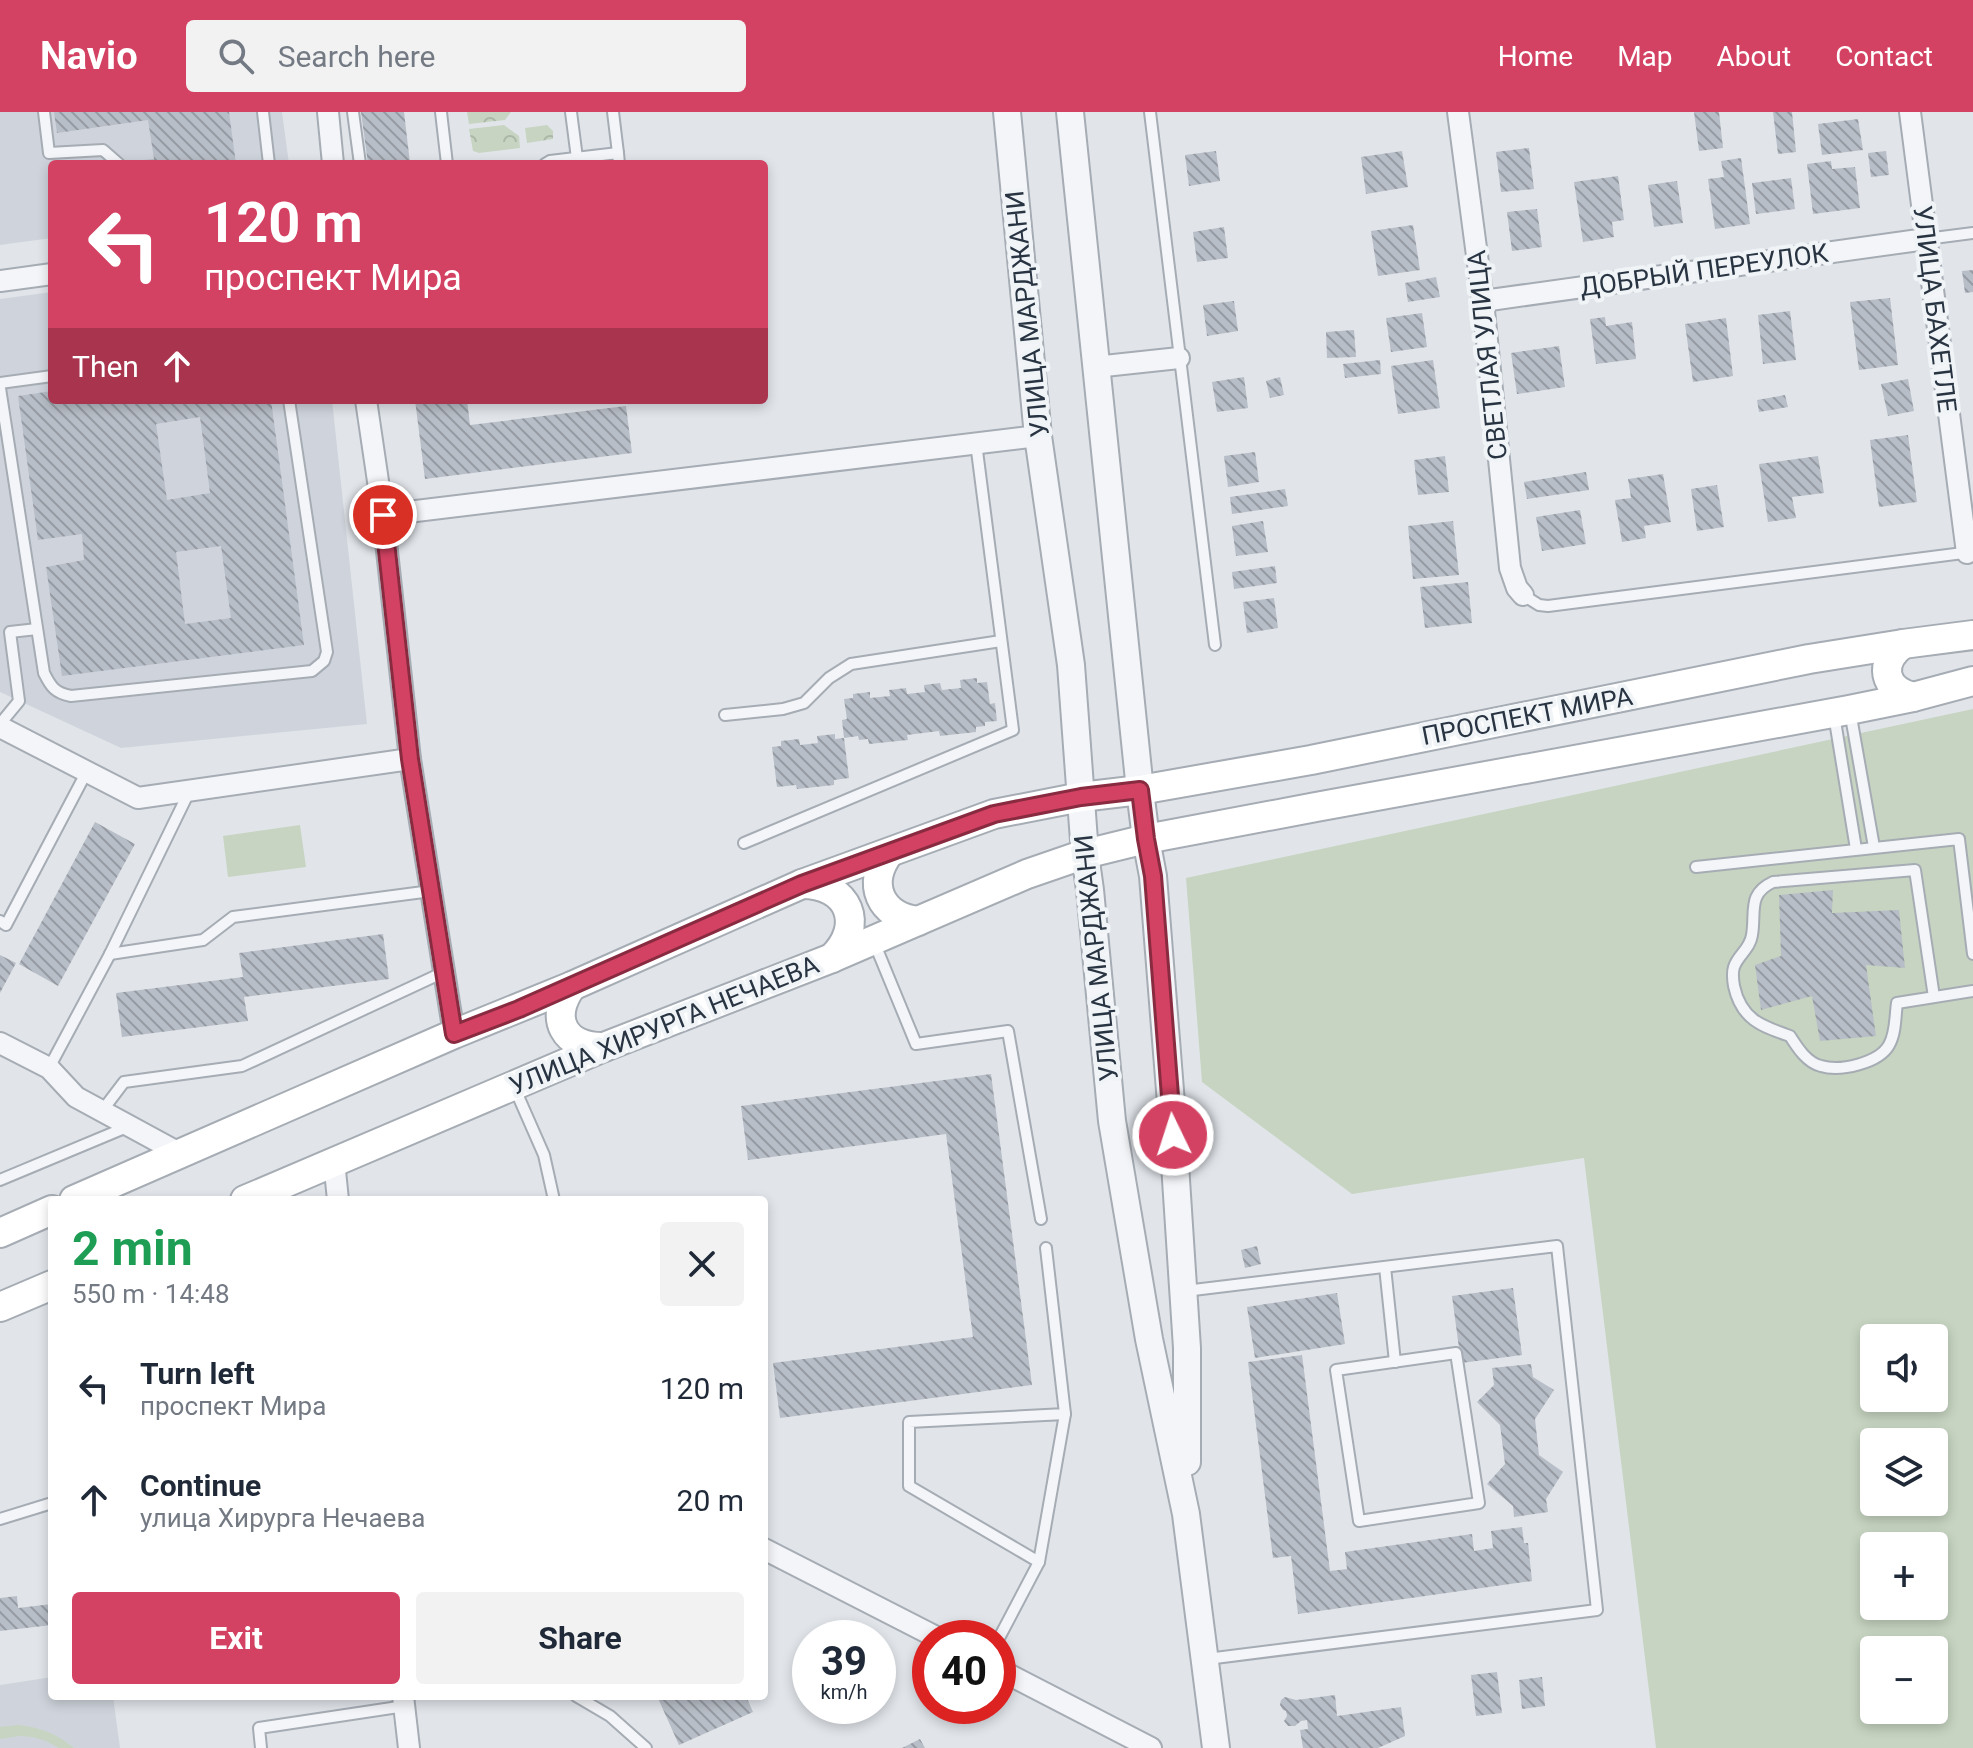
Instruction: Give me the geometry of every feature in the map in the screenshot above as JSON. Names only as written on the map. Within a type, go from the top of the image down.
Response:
[{"type":"main road","name":"ПРОСПЕКТ МИРА","points":[[1081,797],[1140,790],[1311,760],[1809,659],[1973,635]]},
{"type":"main road","points":[[1903,644],[1893,652],[1887,675],[1892,686],[1901,694],[1913,697]]},
{"type":"main road","name":"ПРОСПЕКТ МИРА","points":[[1085,854],[1146,839],[1316,807],[1840,712],[1973,681]]},
{"type":"main road","points":[[1311,760],[1322,768],[1328,782],[1325,796],[1316,807]]},
{"type":"main road","points":[[83,1196],[802,884],[994,814],[1081,797]]},
{"type":"main road","points":[[889,853],[878,874],[881,897],[896,915],[918,921]]},
{"type":"main road","name":"УЛИЦА ХИРУРГА НЕЧАЕВА","points":[[254,1196],[604,1047],[832,958],[1027,874],[1085,854]]},
{"type":"main road","points":[[802,884],[818,884],[832,890],[844,901],[850,916],[850,932],[843,947],[832,958]]},
{"type":"main road","points":[[572,986],[563,998],[560,1014],[564,1029],[574,1041],[588,1048],[604,1047]]},
{"type":"main road","points":[[2,1227],[48,1211]]},
{"type":"main road","points":[[0,1307],[48,1287]]},
{"type":"street","points":[[328,112],[333,160]]},
{"type":"street","name":"УЛИЦА МАРДЖАНИ","points":[[1007,112],[1038,436],[1071,665],[1085,854],[1112,1121],[1149,1339],[1186,1514],[1216,1748]]},
{"type":"street","name":"УЛИЦА МАРДЖАНИ","points":[[1070,112],[1140,790],[1156,902],[1187,1348],[1186,1514]]},
{"type":"street","name":"СВЕТЛАЯ УЛИЦА","points":[[1458,112],[1483,301],[1510,568],[1523,595]]},
{"type":"street","name":"УЛИЦА БАХЕТЛЕ","points":[[1910,112],[1970,553]]},
{"type":"street","name":"ДОБРЫЙ ПЕРЕУЛОК","points":[[1483,301],[1926,239]]},
{"type":"street","points":[[0,281],[48,275]]},
{"type":"street","points":[[1095,367],[1179,358]]},
{"type":"street","points":[[367,404],[383,515],[410,759],[454,1034]]},
{"type":"street","points":[[383,515],[1038,436]]},
{"type":"street","points":[[0,726],[138,798],[410,759]]},
{"type":"street","points":[[0,1043],[49,1068],[76,1097],[181,1154]]},
{"type":"street","points":[[334,1161],[338,1196]]},
{"type":"street","points":[[768,1551],[912,1625]]},
{"type":"street","points":[[1016,1678],[1151,1748]]},
{"type":"street","points":[[404,1701],[409,1748]]},
{"type":"lane","points":[[44,112],[49,153],[103,150],[114,160]]},
{"type":"lane","points":[[263,112],[269,160]]},
{"type":"lane","points":[[353,112],[359,160]]},
{"type":"lane","points":[[441,112],[447,160]]},
{"type":"lane","points":[[571,112],[577,158]]},
{"type":"lane","points":[[559,160],[618,158],[613,112]]},
{"type":"lane","points":[[1150,112],[1215,645]]},
{"type":"lane","points":[[1926,239],[1973,233]]},
{"type":"lane","points":[[48,377],[0,386],[44,673],[51,687],[60,694],[71,696],[312,671],[324,661],[327,652],[290,404]]},
{"type":"lane","points":[[744,843],[1013,730],[976,443]]},
{"type":"lane","points":[[1523,595],[1539,605],[1548,606],[1970,553]]},
{"type":"lane","points":[[0,726],[19,701],[10,632],[37,629]]},
{"type":"lane","points":[[725,715],[783,709],[804,703],[829,678],[851,664],[1001,641]]},
{"type":"lane","points":[[1840,712],[1874,847]]},
{"type":"lane","points":[[1840,712],[1836,727],[1856,849]]},
{"type":"lane","points":[[0,921],[6,925],[86,773]]},
{"type":"lane","points":[[49,1068],[110,954],[190,791]]},
{"type":"lane","points":[[1696,867],[1959,839],[1973,954]]},
{"type":"lane","points":[[1934,997],[1915,870],[1773,882],[1763,887],[1754,900],[1748,948],[1733,968],[1736,995],[1746,1014],[1769,1030],[1790,1036],[1801,1052],[1819,1066],[1848,1067],[1871,1062],[1887,1049],[1894,1035],[1897,1003],[1973,991]]},
{"type":"lane","points":[[110,954],[203,940],[233,917],[431,891]]},
{"type":"lane","points":[[873,941],[916,1044],[1008,1031],[1041,1219]]},
{"type":"lane","points":[[102,1111],[124,1082],[242,1066],[444,972]]},
{"type":"lane","points":[[513,1086],[544,1155],[553,1196]]},
{"type":"lane","points":[[0,1180],[130,1126]]},
{"type":"lane","points":[[1183,1291],[1557,1246],[1597,1610],[1205,1659]]},
{"type":"lane","points":[[1009,1620],[1039,1562],[1065,1414],[1046,1248]]},
{"type":"lane","points":[[1385,1267],[1395,1362]]},
{"type":"lane","points":[[1456,1353],[1479,1503],[1359,1521],[1336,1370],[1395,1362],[1456,1353]]},
{"type":"lane","points":[[1039,1562],[909,1486],[909,1422],[1065,1414]]},
{"type":"lane","points":[[0,1519],[48,1504]]},
{"type":"lane","points":[[583,1700],[610,1716],[646,1748]]},
{"type":"lane","points":[[261,1748],[259,1728],[404,1701]]},
{"type":"shaded area","points":[[0,112],[282,112],[288,160],[48,160],[48,239],[0,245]]},
{"type":"shaded area","points":[[48,293],[48,404],[332,404],[367,724],[121,748],[0,692],[0,299]]},
{"type":"shaded area","points":[[48,1678],[48,1700],[114,1700],[120,1748],[0,1748],[0,1685]]},
{"type":"green space","points":[[467,112],[511,112],[505,120],[469,124]]},
{"type":"green space","points":[[504,125],[519,136],[520,148],[473,151],[469,129]]},
{"type":"green space","points":[[547,125],[553,131],[553,139],[527,143],[525,128]]},
{"type":"green space","points":[[1973,709],[1973,1748],[1656,1748],[1584,1158],[1352,1194],[1202,1082],[1186,878]]},
{"type":"green space","points":[[300,825],[306,867],[228,877],[223,836]]},
{"type":"green space","points":[[18,1725],[48,1732],[74,1748],[59,1748],[33,1737],[0,1739],[0,1727]]},
{"type":"building","points":[[54,112],[229,112],[235,160],[144,160],[154,159],[148,120],[57,133]]},
{"type":"building","points":[[361,112],[404,112],[410,160],[367,160]]},
{"type":"building","points":[[1694,112],[1719,112],[1723,148],[1699,151]]},
{"type":"building","points":[[1773,112],[1792,112],[1796,152],[1778,154]]},
{"type":"building","points":[[1858,119],[1863,150],[1822,155],[1818,124]]},
{"type":"building","points":[[1529,148],[1534,189],[1501,192],[1496,152]]},
{"type":"building","points":[[1216,151],[1220,181],[1189,186],[1185,155]]},
{"type":"building","points":[[1402,151],[1408,187],[1366,194],[1361,157]]},
{"type":"building","points":[[1886,151],[1889,175],[1871,177],[1868,153]]},
{"type":"building","points":[[1741,158],[1750,224],[1715,229],[1708,179],[1724,177],[1721,161]]},
{"type":"building","points":[[1831,161],[1832,169],[1855,167],[1860,208],[1813,214],[1807,164]]},
{"type":"building","points":[[1618,176],[1624,220],[1612,222],[1614,237],[1583,242],[1574,182]]},
{"type":"building","points":[[1791,178],[1795,209],[1756,214],[1752,183]]},
{"type":"building","points":[[1677,181],[1683,223],[1654,227],[1648,185]]},
{"type":"building","points":[[1537,209],[1542,247],[1512,251],[1507,212]]},
{"type":"building","points":[[1413,225],[1420,270],[1378,276],[1371,231]]},
{"type":"building","points":[[1224,227],[1228,258],[1197,262],[1193,232]]},
{"type":"building","points":[[1973,270],[1973,292],[1965,293],[1962,271]]},
{"type":"building","points":[[1436,277],[1440,297],[1408,302],[1405,283]]},
{"type":"building","points":[[1890,298],[1898,365],[1859,370],[1850,302]]},
{"type":"building","points":[[1234,301],[1238,331],[1207,336],[1203,305]]},
{"type":"building","points":[[1790,311],[1796,360],[1763,364],[1758,315]]},
{"type":"building","points":[[1422,313],[1427,347],[1391,352],[1386,318]]},
{"type":"building","points":[[1605,317],[1606,326],[1632,322],[1636,359],[1596,364],[1590,319]]},
{"type":"building","points":[[1726,318],[1733,376],[1693,382],[1685,324]]},
{"type":"building","points":[[1354,330],[1356,357],[1327,358],[1326,332]]},
{"type":"building","points":[[1559,346],[1565,387],[1517,394],[1511,353]]},
{"type":"building","points":[[1380,360],[1381,374],[1345,378],[1343,364]]},
{"type":"building","points":[[1433,360],[1440,408],[1398,414],[1391,366]]},
{"type":"building","points":[[1244,377],[1248,408],[1217,412],[1212,382]]},
{"type":"building","points":[[1280,377],[1284,395],[1270,398],[1266,381]]},
{"type":"building","points":[[1908,379],[1914,411],[1888,416],[1881,384]]},
{"type":"building","points":[[48,392],[48,404],[272,404],[304,645],[62,676],[46,567],[84,560],[82,534],[38,540],[18,396]],"holes":[[[200,417],[210,493],[167,500],[156,424]],[[221,546],[231,618],[185,624],[176,552]]]},
{"type":"building","points":[[1785,395],[1788,407],[1759,412],[1757,400]]},
{"type":"building","points":[[416,404],[467,404],[470,425],[626,406],[632,453],[425,479]]},
{"type":"building","points":[[1908,435],[1917,502],[1879,507],[1870,440]]},
{"type":"building","points":[[1255,452],[1259,482],[1228,487],[1224,456]]},
{"type":"building","points":[[1445,456],[1449,492],[1418,495],[1414,460]]},
{"type":"building","points":[[1818,456],[1824,493],[1792,497],[1796,518],[1768,522],[1759,464]]},
{"type":"building","points":[[1586,472],[1589,490],[1527,499],[1524,482]]},
{"type":"building","points":[[1663,474],[1671,522],[1644,526],[1646,538],[1622,542],[1615,500],[1631,498],[1628,479]]},
{"type":"building","points":[[1717,485],[1724,527],[1697,531],[1691,489]]},
{"type":"building","points":[[1285,489],[1288,506],[1232,514],[1230,497]]},
{"type":"building","points":[[1580,510],[1586,544],[1542,551],[1536,517]]},
{"type":"building","points":[[1263,521],[1268,552],[1236,556],[1232,526]]},
{"type":"building","points":[[1453,521],[1459,575],[1413,579],[1408,526]]},
{"type":"building","points":[[1275,566],[1277,583],[1234,589],[1232,572]]},
{"type":"building","points":[[1468,582],[1472,623],[1425,628],[1420,587]]},
{"type":"building","points":[[1274,598],[1278,628],[1247,633],[1243,602]]},
{"type":"building","points":[[977,678],[977,683],[987,682],[990,704],[995,703],[997,721],[985,722],[985,726],[976,727],[976,732],[940,736],[939,731],[907,735],[908,740],[869,744],[868,739],[859,740],[858,736],[844,738],[842,720],[847,719],[844,699],[853,698],[853,694],[870,692],[870,698],[890,696],[889,690],[906,688],[907,694],[925,692],[924,685],[940,683],[942,690],[961,688],[960,680]]},
{"type":"building","points":[[835,734],[835,739],[844,738],[849,778],[834,780],[834,785],[797,789],[796,785],[777,787],[772,747],[781,746],[781,741],[799,739],[800,745],[818,743],[817,736]]},
{"type":"building","points":[[95,822],[135,844],[58,986],[19,964]]},
{"type":"building","points":[[1833,890],[1832,913],[1899,910],[1905,968],[1866,965],[1876,1036],[1820,1041],[1812,996],[1761,1010],[1755,965],[1781,956],[1779,895]]},
{"type":"building","points":[[383,934],[389,979],[244,997],[248,1021],[122,1037],[116,993],[243,977],[239,953]]},
{"type":"building","points":[[0,955],[16,963],[0,993]]},
{"type":"building","points":[[991,1074],[1032,1385],[780,1418],[773,1363],[973,1337],[946,1134],[748,1160],[741,1106]]},
{"type":"building","points":[[1257,1246],[1261,1264],[1245,1268],[1241,1250]]},
{"type":"building","points":[[1513,1288],[1522,1355],[1461,1363],[1452,1296]]},
{"type":"building","points":[[1337,1293],[1345,1344],[1255,1358],[1247,1307]]},
{"type":"building","points":[[1302,1355],[1330,1571],[1347,1569],[1345,1552],[1472,1534],[1474,1551],[1493,1548],[1491,1531],[1522,1527],[1524,1543],[1528,1543],[1532,1581],[1298,1614],[1291,1556],[1273,1558],[1248,1362]]},
{"type":"building","points":[[1531,1364],[1533,1377],[1554,1390],[1535,1419],[1539,1455],[1563,1472],[1546,1499],[1548,1512],[1514,1517],[1513,1506],[1487,1484],[1505,1464],[1500,1425],[1477,1402],[1494,1385],[1492,1368]]},
{"type":"building","points":[[17,1596],[18,1608],[48,1604],[48,1625],[0,1631],[0,1598]]},
{"type":"building","points":[[1497,1672],[1502,1713],[1476,1716],[1471,1675]]},
{"type":"building","points":[[1542,1677],[1545,1706],[1522,1709],[1519,1680]]},
{"type":"building","points":[[1335,1695],[1337,1716],[1401,1707],[1405,1736],[1378,1748],[1303,1748],[1300,1730],[1308,1729],[1307,1720],[1288,1726],[1284,1721],[1287,1716],[1280,1705],[1281,1700],[1285,1697],[1296,1700]]},
{"type":"building","points":[[659,1700],[748,1700],[753,1712],[679,1745]]},
{"type":"building","points":[[920,1739],[925,1748],[902,1748]]},
{"type":"route","points":[[383,515],[410,759],[454,1034],[519,1009],[802,884],[994,814],[1081,797],[1140,790],[1153,876],[1173,1135]]}]
